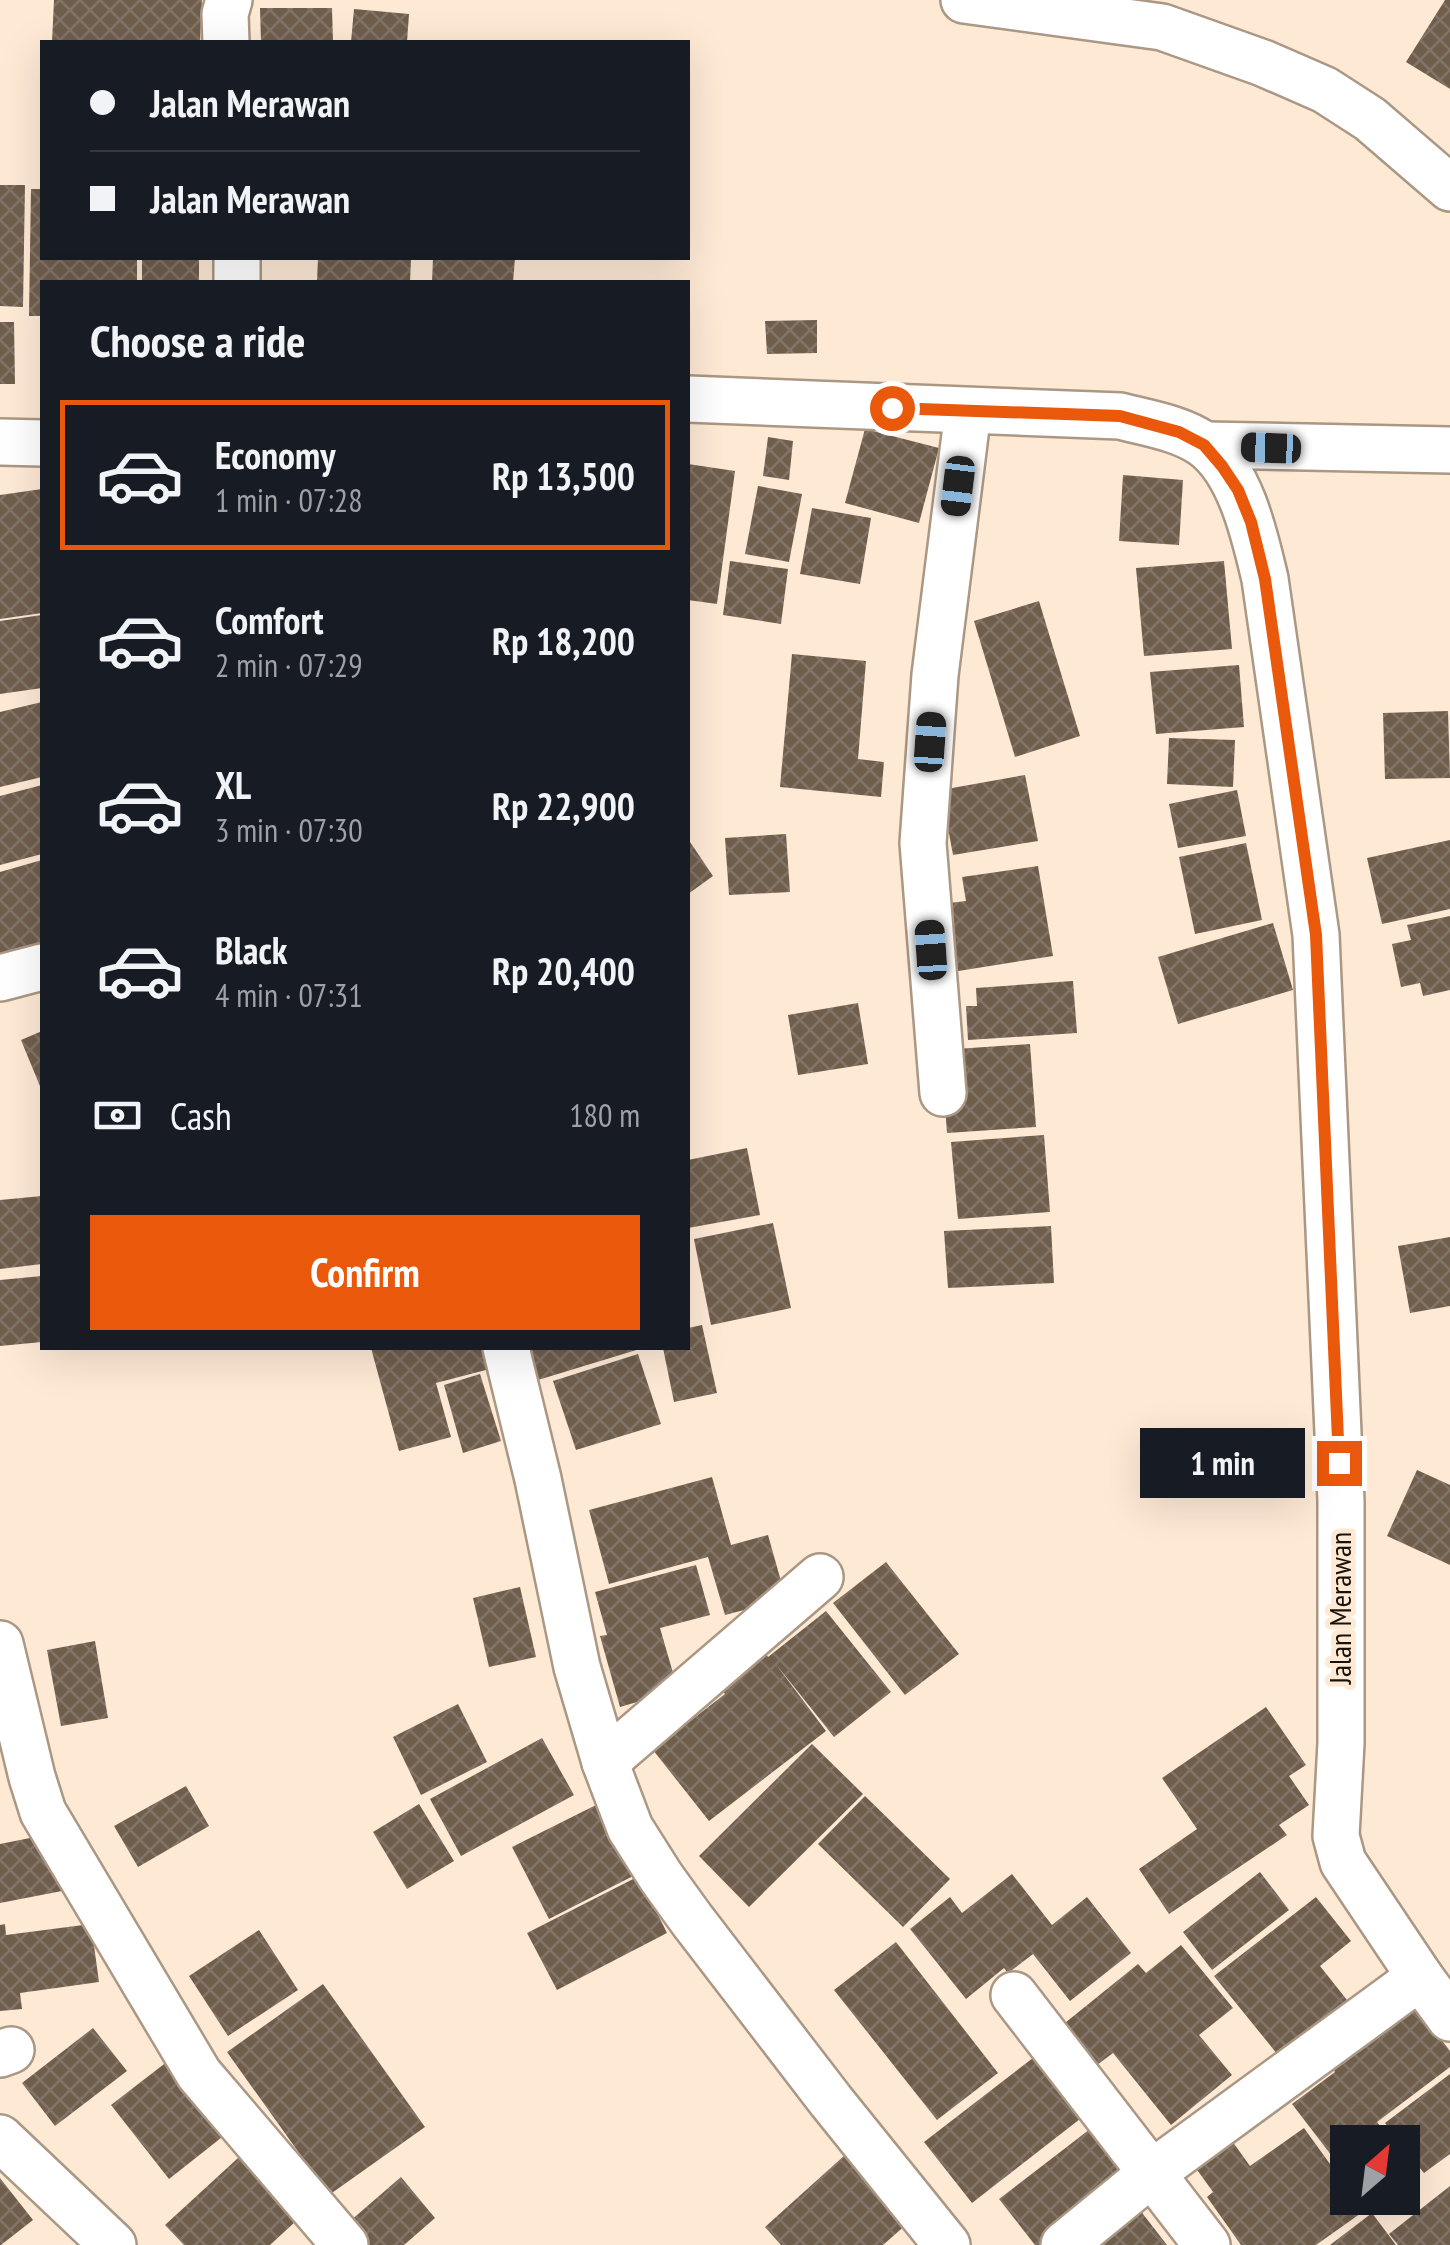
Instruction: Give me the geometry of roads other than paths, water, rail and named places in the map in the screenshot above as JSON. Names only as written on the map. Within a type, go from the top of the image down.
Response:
[{"type":"street","points":[[226,40],[229,0]]},
{"type":"street","points":[[964,0],[1167,13],[1325,90],[1370,120],[1450,188]]},
{"type":"street","points":[[690,400],[1120,416],[1179,432],[1204,445],[1450,450]]},
{"type":"street","points":[[942,1093],[923,843],[935,675],[968,411]]},
{"type":"street","points":[[0,442],[40,443]]},
{"type":"street","name":"Jalan Merawan","points":[[1204,445],[1238,490],[1251,522],[1265,579],[1316,935],[1341,1501],[1341,1743],[1336,1836],[1343,1862],[1450,2018]]},
{"type":"street","points":[[0,978],[40,968]]},
{"type":"street","points":[[506,1350],[577,1667],[605,1762],[630,1828],[661,1877],[819,2086],[947,2245]]},
{"type":"street","points":[[605,1762],[820,1577]]},
{"type":"street","points":[[0,1644],[43,1812],[199,2074],[327,2238]]},
{"type":"street","points":[[1064,2245],[1152,2173],[1420,1978]]},
{"type":"street","points":[[1014,1995],[1206,2245]]},
{"type":"street","points":[[0,2138],[114,2245]]}]
